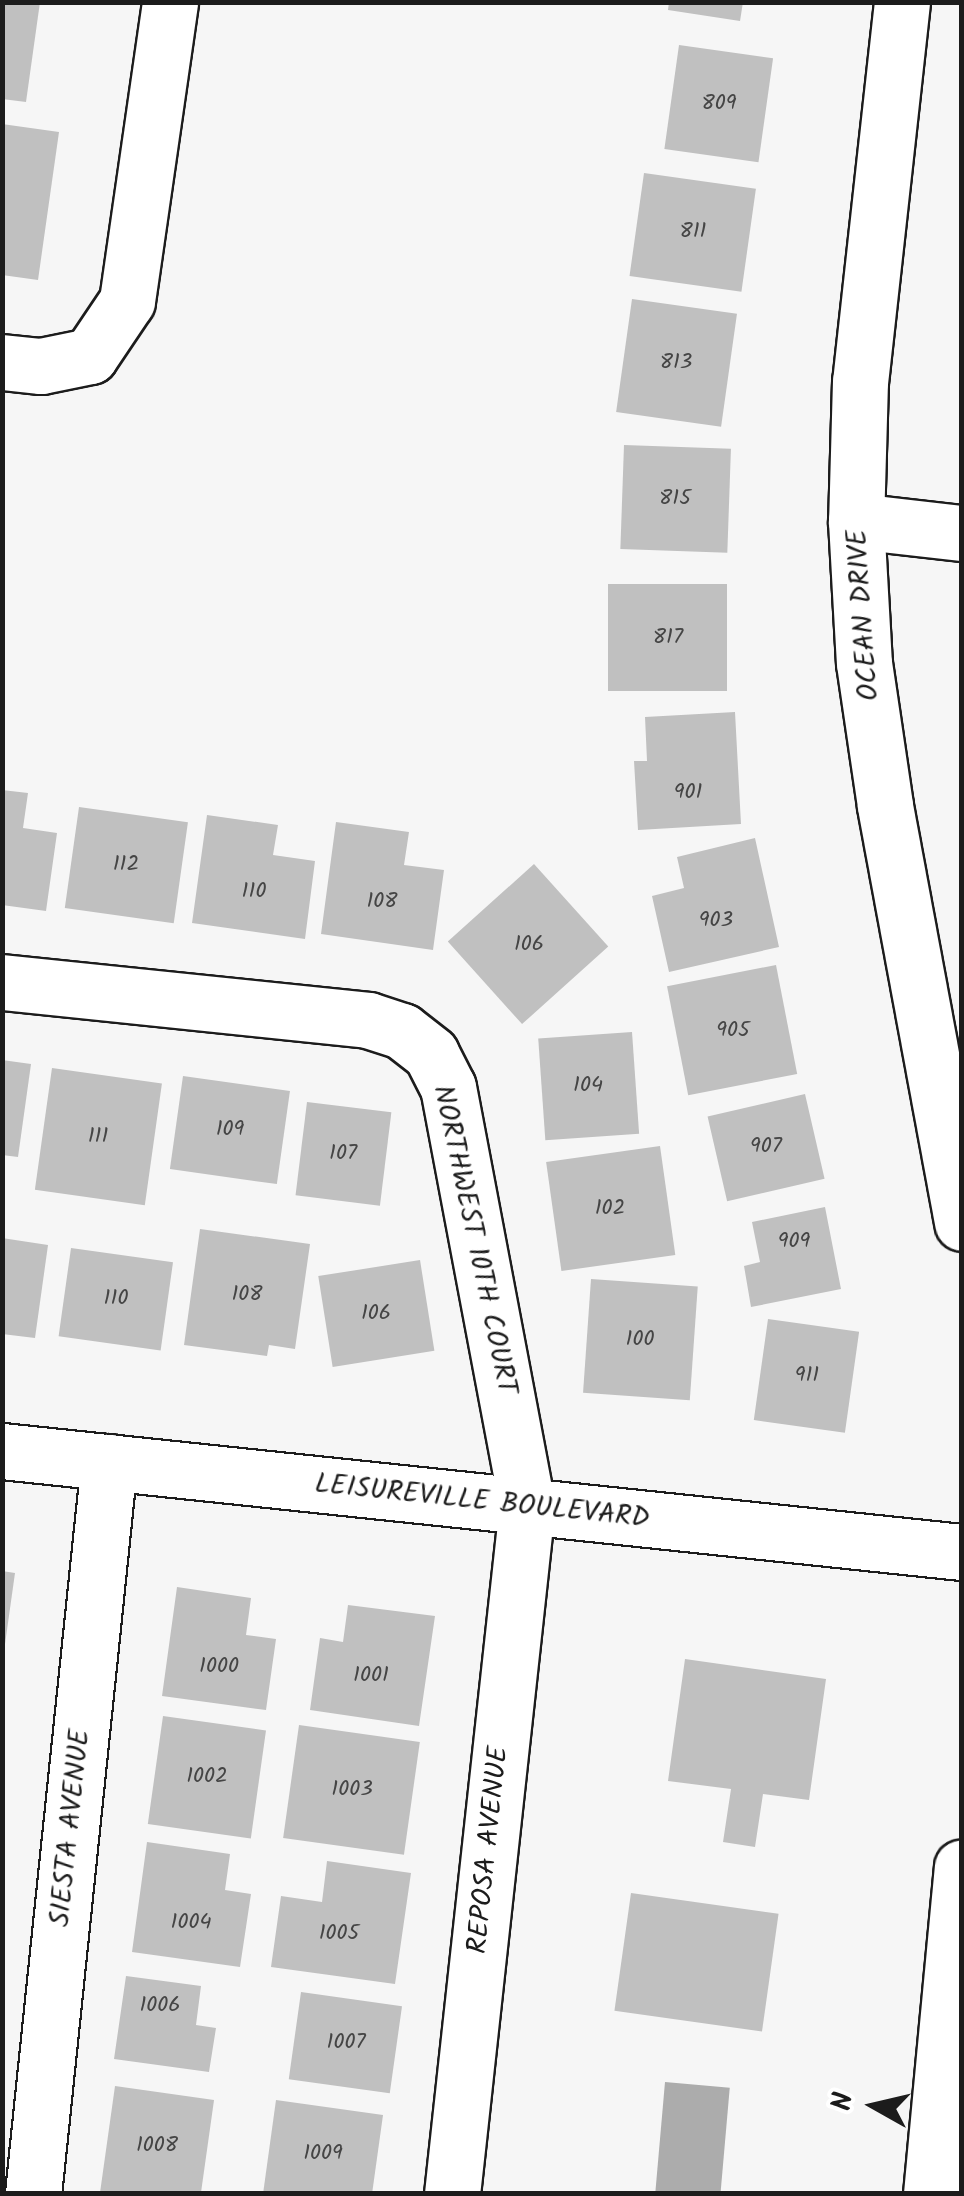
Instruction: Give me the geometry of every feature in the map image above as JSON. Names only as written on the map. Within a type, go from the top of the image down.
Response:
[{"type":"street","points":[[2,362],[41,366],[90,356],[127,301],[170,2]]},
{"type":"street","name":"OCEAN DRIVE","points":[[902,2],[860,380],[856,521],[864,662],[884,806],[962,1223]]},
{"type":"street","points":[[856,521],[962,533]]},
{"type":"street","name":"NORTHWEST 10TH COURT","points":[[2,982],[368,1020],[402,1031],[432,1054],[448,1088],[527,1506]]},
{"type":"street","name":"LEISUREVILLE BOULEVARD","points":[[2,1451],[962,1552]]},
{"type":"street","name":"SIESTA AVENUE","points":[[33,2194],[109,1462]]},
{"type":"street","name":"REPOSA AVENUE","points":[[452,2194],[527,1506]]},
{"type":"street","points":[[942,2184],[962,1867]]},
{"type":"shaded area","points":[[665,2082],[730,2088],[720,2194],[655,2193]]},
{"type":"building","points":[[2,2],[40,2],[26,102],[2,99]]},
{"type":"building","points":[[669,2],[743,2],[740,21],[668,10]]},
{"type":"building","points":[[679,45],[773,58],[758,162],[664,149]]},
{"type":"building","points":[[2,124],[59,132],[38,280],[2,275]]},
{"type":"building","points":[[644,173],[756,189],[741,292],[630,276]]},
{"type":"building","points":[[632,299],[737,314],[721,427],[616,412]]},
{"type":"building","points":[[624,445],[731,449],[727,553],[620,549]]},
{"type":"building","points":[[608,584],[727,584],[727,691],[608,691]]},
{"type":"building","points":[[735,712],[741,824],[638,830],[634,761],[647,761],[645,717]]},
{"type":"building","points":[[2,790],[28,793],[23,828],[57,833],[46,911],[2,905]]},
{"type":"building","points":[[79,807],[188,822],[174,923],[65,908]]},
{"type":"building","points":[[207,815],[278,825],[273,855],[315,861],[305,939],[192,923]]},
{"type":"building","points":[[336,822],[409,832],[404,865],[444,870],[433,950],[321,934]]},
{"type":"building","points":[[755,838],[779,947],[669,972],[652,896],[684,888],[677,857]]},
{"type":"building","points":[[534,864],[608,946],[522,1024],[448,942]]},
{"type":"building","points":[[776,965],[797,1074],[688,1095],[667,986]]},
{"type":"building","points":[[632,1032],[639,1134],[545,1140],[538,1039]]},
{"type":"building","points":[[2,1060],[31,1064],[18,1157],[2,1155]]},
{"type":"building","points":[[52,1068],[162,1083],[145,1205],[35,1190]]},
{"type":"building","points":[[183,1076],[290,1091],[277,1184],[170,1169]]},
{"type":"building","points":[[805,1094],[825,1179],[727,1201],[708,1116]]},
{"type":"building","points":[[307,1102],[391,1112],[380,1206],[296,1195]]},
{"type":"building","points":[[660,1146],[675,1255],[561,1271],[546,1162]]},
{"type":"building","points":[[825,1207],[841,1289],[751,1307],[744,1266],[760,1262],[752,1222]]},
{"type":"building","points":[[200,1229],[310,1244],[295,1349],[269,1345],[267,1356],[184,1345]]},
{"type":"building","points":[[2,1238],[48,1245],[35,1338],[2,1334]]},
{"type":"building","points":[[71,1248],[173,1262],[161,1350],[59,1336]]},
{"type":"building","points":[[420,1260],[434,1351],[333,1367],[318,1276]]},
{"type":"building","points":[[591,1279],[698,1286],[690,1400],[583,1393]]},
{"type":"building","points":[[768,1319],[859,1332],[845,1433],[754,1420]]},
{"type":"building","points":[[2,1571],[15,1573],[5,1644],[2,1644]]},
{"type":"building","points":[[177,1587],[251,1598],[246,1635],[276,1639],[266,1710],[162,1696]]},
{"type":"building","points":[[348,1605],[435,1616],[419,1726],[310,1710],[320,1638],[343,1642]]},
{"type":"building","points":[[685,1659],[826,1679],[809,1800],[763,1794],[755,1847],[723,1842],[731,1789],[668,1781]]},
{"type":"building","points":[[163,1716],[266,1730],[251,1838],[148,1824]]},
{"type":"building","points":[[299,1725],[420,1742],[404,1855],[283,1838]]},
{"type":"building","points":[[147,1842],[230,1854],[225,1890],[251,1894],[240,1967],[132,1952]]},
{"type":"building","points":[[327,1861],[411,1873],[395,1984],[271,1967],[281,1896],[322,1902]]},
{"type":"building","points":[[631,1893],[779,1914],[762,2032],[614,2011]]},
{"type":"building","points":[[126,1976],[201,1986],[196,2025],[216,2028],[209,2072],[114,2059]]},
{"type":"building","points":[[301,1992],[402,2006],[390,2093],[289,2079]]},
{"type":"building","points":[[115,2086],[214,2100],[201,2194],[100,2191]]},
{"type":"building","points":[[276,2100],[383,2115],[372,2194],[263,2194]]}]
